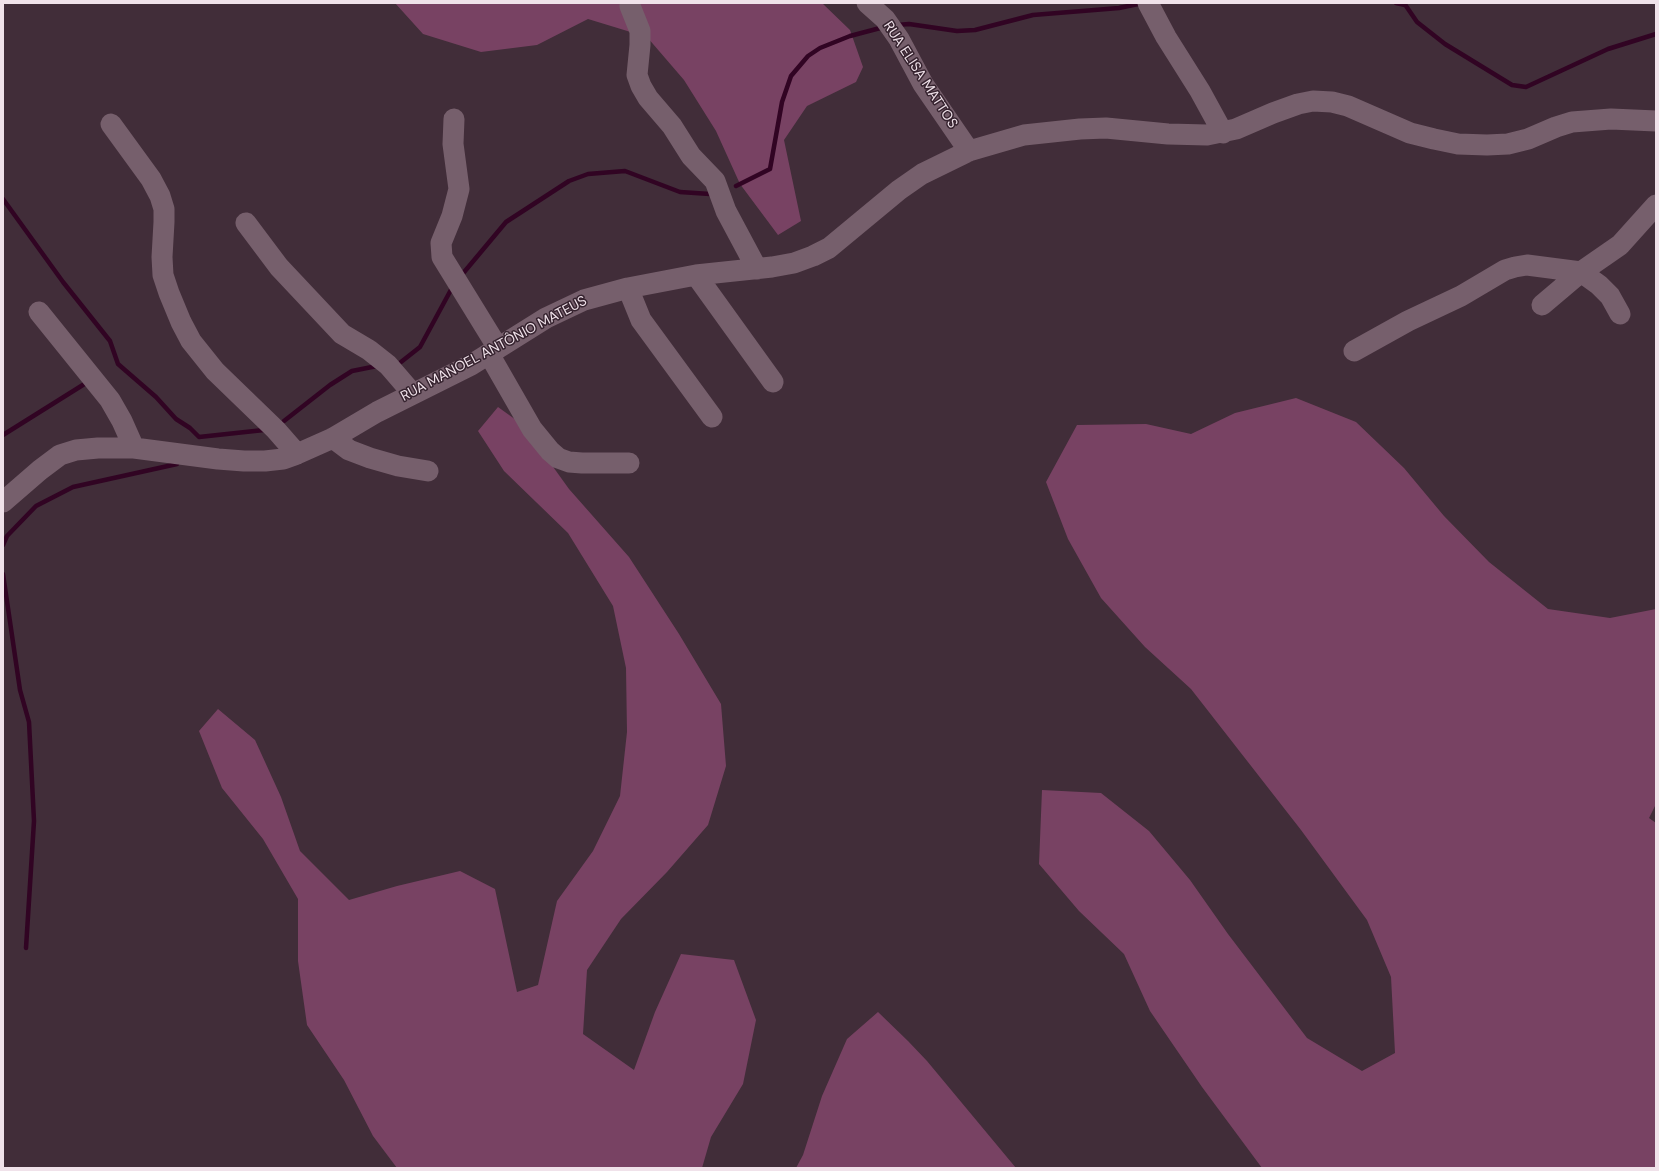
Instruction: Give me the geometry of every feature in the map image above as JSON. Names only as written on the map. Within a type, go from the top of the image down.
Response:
[{"type":"street","name":"RUA ELISA MATTOS","points":[[867,3],[885,19],[899,39],[923,84],[970,151]]},
{"type":"street","points":[[630,6],[640,31],[637,75],[641,86],[648,98],[672,126],[691,156],[715,181],[726,211],[757,269]]},
{"type":"street","points":[[1150,7],[1223,133]]},
{"type":"street","name":"RUA MANOEL ANTÔNIO MATEUS","points":[[3,502],[60,455],[76,450],[98,448],[134,448],[244,461],[284,459],[333,438],[377,412],[464,369],[546,318],[584,300],[628,288],[696,275],[757,269],[794,263],[813,256],[829,248],[899,190],[922,174],[970,151],[1024,136],[1080,128],[1132,129],[1192,135],[1223,133],[1292,106],[1313,101],[1332,102],[1348,106],[1410,132],[1458,144],[1508,144],[1528,139],[1572,122],[1611,119],[1656,121]]},
{"type":"street","points":[[454,119],[453,144],[459,189],[452,216],[441,243],[442,257],[494,351],[532,429],[550,451],[558,458],[569,462],[629,463]]},
{"type":"street","points":[[111,124],[151,179],[160,196],[164,210],[162,257],[163,275],[168,293],[191,341],[215,371],[276,430],[297,454]]},
{"type":"street","points":[[1542,305],[1581,272],[1620,245],[1656,205]]},
{"type":"street","points":[[246,223],[280,267],[342,334],[369,350],[388,364],[413,394]]},
{"type":"street","points":[[1354,350],[1408,321],[1461,296],[1505,270],[1515,267],[1527,266],[1581,272],[1599,285],[1610,296],[1620,314]]},
{"type":"street","points":[[696,275],[773,382]]},
{"type":"street","points":[[628,288],[641,320],[712,417]]},
{"type":"street","points":[[39,312],[110,400],[122,421],[134,448]]},
{"type":"street","points":[[333,438],[349,450],[370,458],[398,466],[428,471]]},
{"type":"shaded area","points":[[395,3],[822,3],[850,30],[863,67],[856,82],[807,106],[784,140],[801,221],[778,235],[740,184],[716,131],[684,80],[647,37],[588,19],[537,45],[481,52],[423,34]]},
{"type":"shaded area","points":[[1296,398],[1356,422],[1404,468],[1444,516],[1489,562],[1548,609],[1610,618],[1656,609],[1656,804],[1649,818],[1656,823],[1656,1168],[1262,1168],[1202,1087],[1150,1011],[1124,954],[1079,911],[1039,864],[1042,790],[1101,793],[1149,831],[1190,880],[1228,934],[1307,1038],[1362,1071],[1395,1053],[1391,977],[1367,920],[1301,830],[1191,689],[1145,647],[1101,598],[1068,539],[1046,482],[1077,425],[1146,424],[1191,434],[1235,413]]},
{"type":"shaded area","points":[[498,407],[523,425],[569,489],[629,557],[679,634],[721,704],[726,766],[708,825],[667,872],[621,919],[587,970],[583,1034],[634,1070],[655,1012],[681,954],[734,960],[756,1020],[743,1084],[711,1137],[702,1168],[397,1168],[373,1136],[344,1080],[307,1025],[298,961],[298,899],[263,839],[222,788],[199,731],[218,709],[255,740],[281,797],[300,851],[349,900],[397,886],[460,871],[495,889],[517,992],[538,985],[557,901],[593,851],[620,796],[627,732],[626,668],[613,606],[568,533],[504,471],[478,431]]},
{"type":"shaded area","points":[[878,1012],[927,1061],[1016,1168],[796,1168],[803,1155],[822,1096],[847,1039]]},
{"type":"waterway","points":[[897,25],[909,24],[957,31],[975,30],[1033,15],[1119,8],[1143,3]]},
{"type":"waterway","points":[[1396,3],[1405,5]]},
{"type":"waterway","points":[[1404,3],[1417,22],[1445,44],[1512,85],[1526,87],[1608,49],[1656,34]]},
{"type":"waterway","points":[[736,186],[770,169],[782,102],[791,76],[808,56],[820,48],[850,36],[884,27]]},
{"type":"waterway","points":[[460,277],[506,222],[569,181],[588,174],[625,171],[680,192],[710,194]]},
{"type":"waterway","points":[[3,199],[63,282],[110,341],[118,364],[156,397],[176,419],[190,428],[199,437],[264,430]]},
{"type":"waterway","points":[[401,362],[420,347],[453,286]]},
{"type":"waterway","points":[[284,421],[330,385],[352,371],[377,366]]},
{"type":"waterway","points":[[3,435],[86,383]]},
{"type":"waterway","points":[[3,545],[7,536],[36,506],[73,487],[177,464]]},
{"type":"waterway","points":[[3,574],[20,690],[29,722],[34,821],[26,948]]}]
